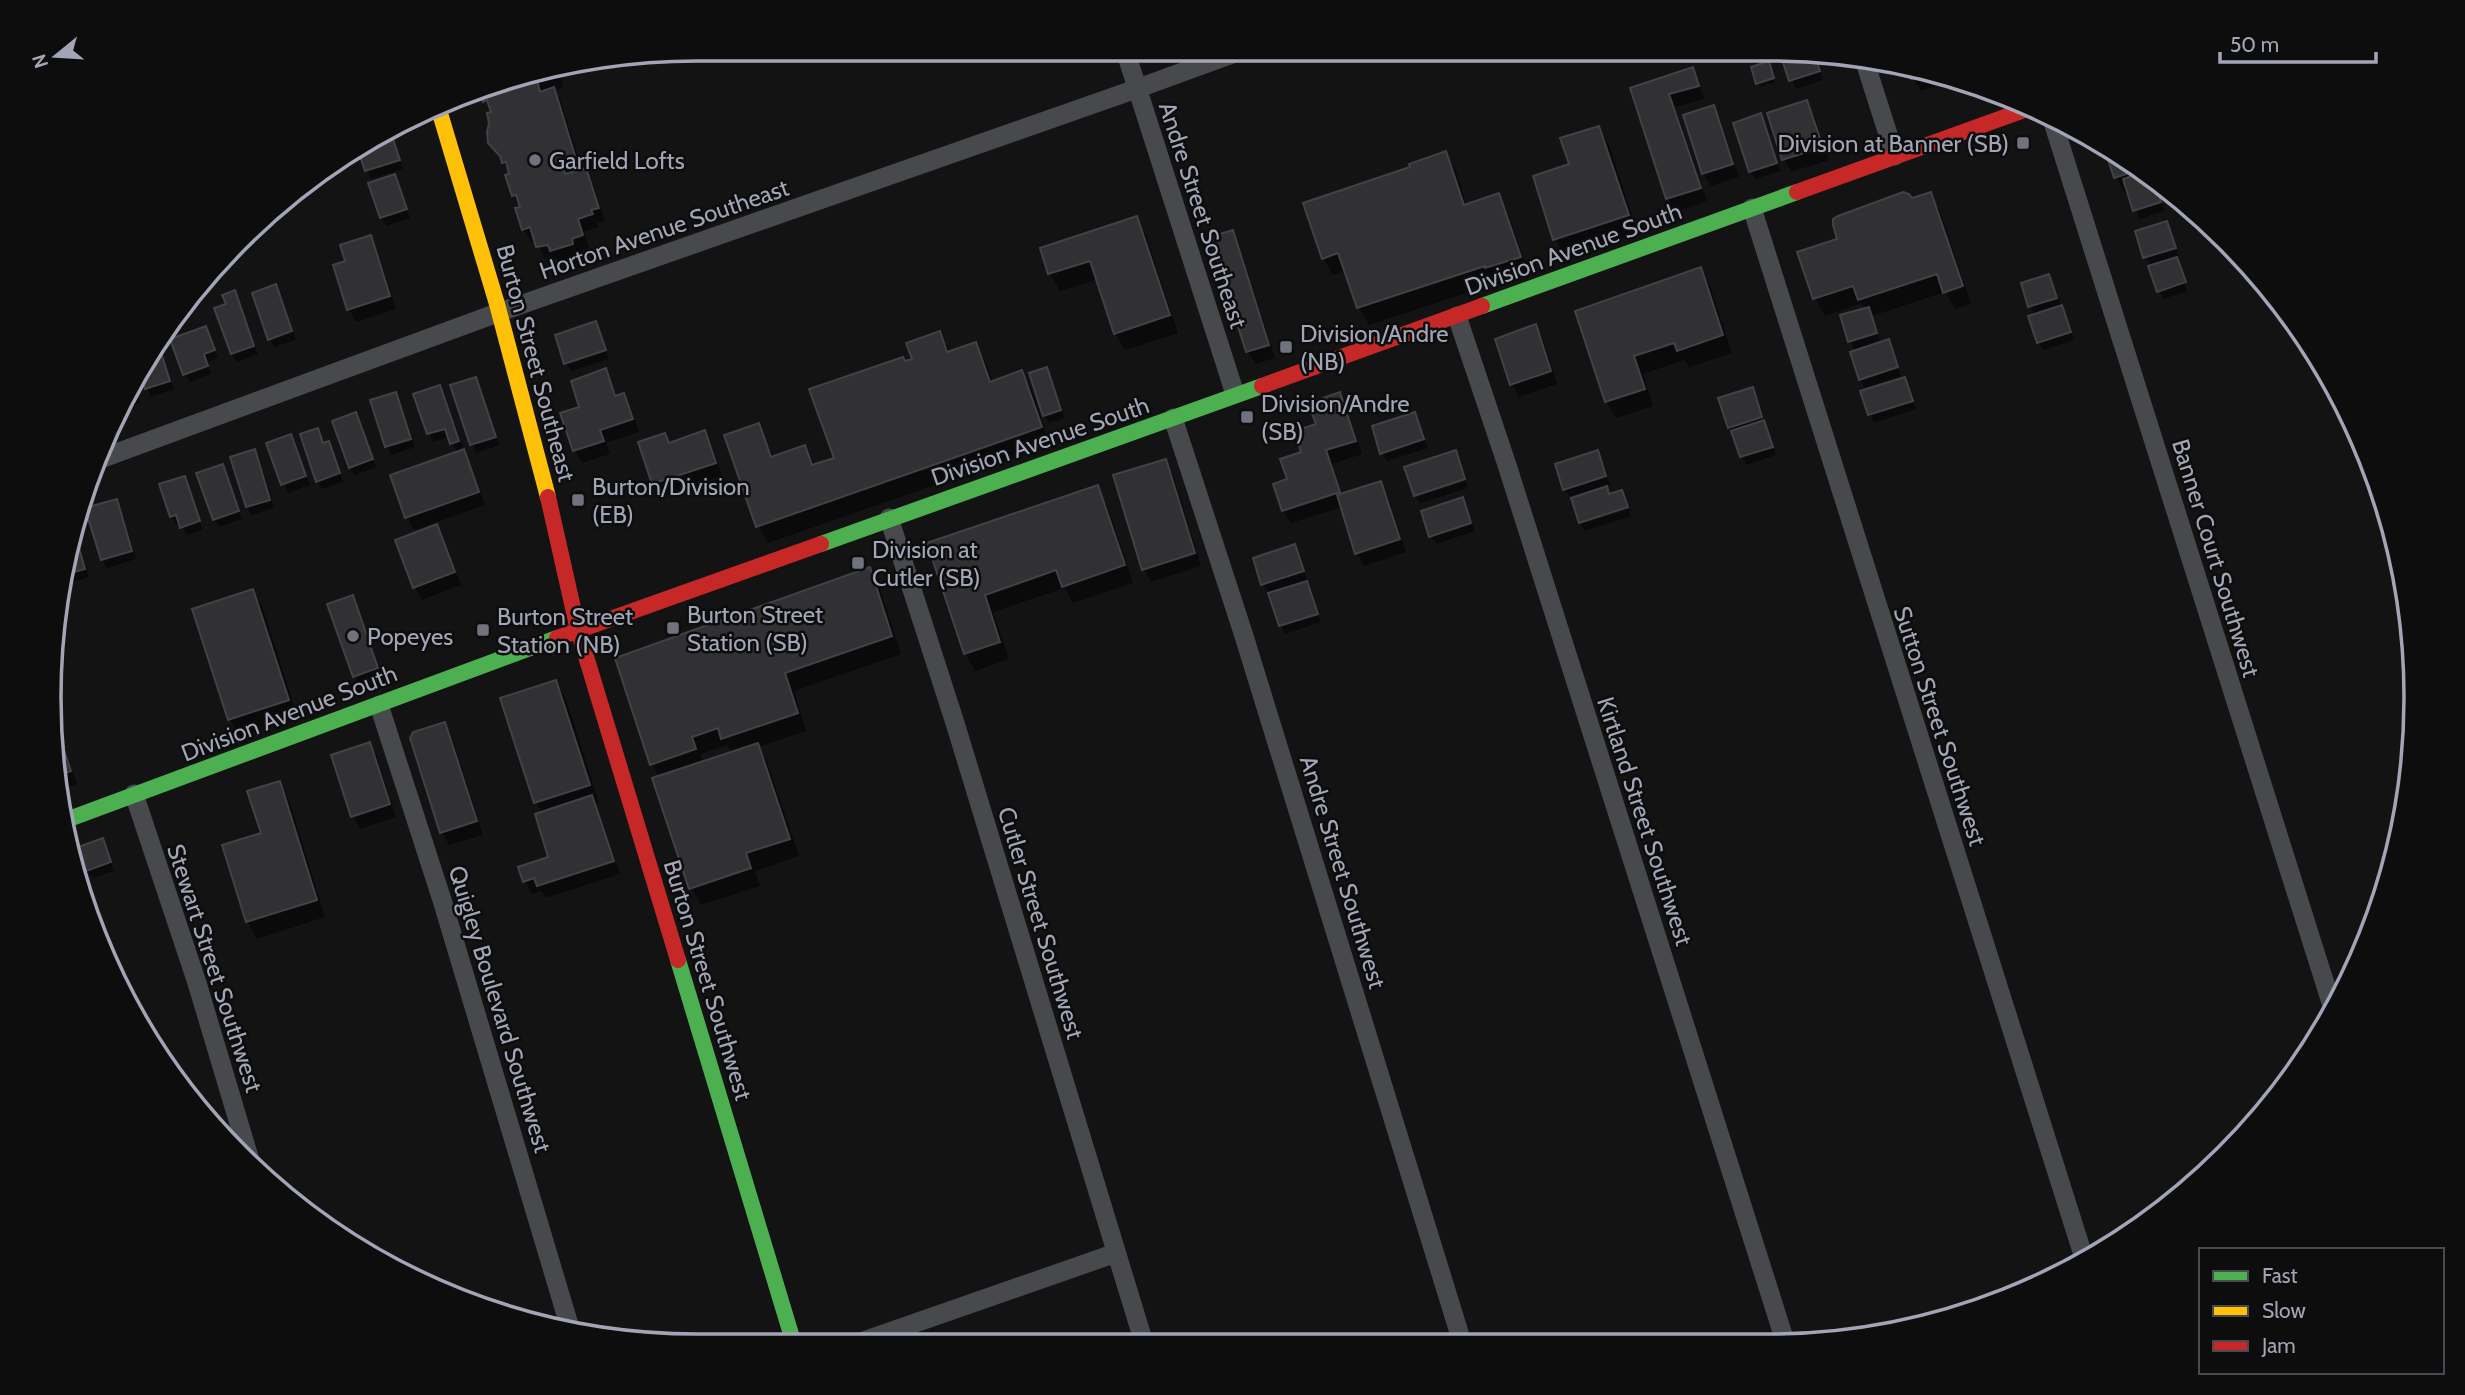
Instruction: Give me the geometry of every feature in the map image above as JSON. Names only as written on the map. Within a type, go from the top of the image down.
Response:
[{"type":"main road","name":"Division Avenue South","points":[[72,818],[578,630],[2017,113]]},
{"type":"main road","name":"Burton Street Southeast","points":[[441,116],[500,312],[554,515],[578,630]]},
{"type":"main road","name":"Burton Street Southwest","points":[[578,630],[791,1334]]},
{"type":"street","name":"Andre Street Southeast","points":[[1128,61],[1235,394]]},
{"type":"street","name":"Horton Avenue Southeast","points":[[109,456],[500,312],[1212,61]]},
{"type":"street","points":[[1867,69],[1895,156]]},
{"type":"street","name":"Banner Court Southwest","points":[[2055,130],[2329,996]]},
{"type":"street","name":"Sutton Street Southwest","points":[[1752,208],[2082,1251]]},
{"type":"street","name":"Kirtland Street Southwest","points":[[1457,316],[1507,465],[1783,1333]]},
{"type":"street","name":"Andre Street Southwest","points":[[1173,418],[1248,647],[1460,1334]]},
{"type":"street","name":"Cutler Street Southwest","points":[[889,518],[955,723],[1141,1334]]},
{"type":"street","name":"Quigley Boulevard Southwest","points":[[379,705],[442,900],[568,1321]]},
{"type":"street","name":"Stewart Street Southwest","points":[[134,794],[196,981],[244,1143]]},
{"type":"street","points":[[885,1334],[1116,1253]]},
{"type":"building","points":[[1769,61],[1774,78],[1756,84],[1751,67]]},
{"type":"building","points":[[1783,62],[1817,64],[1820,71],[1789,81]]},
{"type":"building","points":[[1693,67],[1699,86],[1669,94],[1701,188],[1666,199],[1630,88]]},
{"type":"building","name":"Garfield Lofts","points":[[537,82],[540,92],[554,87],[576,159],[562,163],[565,174],[586,168],[599,208],[591,210],[593,214],[578,219],[583,235],[572,239],[573,244],[550,251],[548,245],[536,247],[530,227],[522,230],[515,208],[520,207],[516,195],[512,196],[505,175],[509,174],[506,162],[502,163],[500,156],[488,143],[487,113],[491,112],[487,100],[483,102],[482,99],[493,95]]},
{"type":"building","points":[[1807,100],[1823,147],[1782,160],[1767,113]]},
{"type":"building","points":[[1714,105],[1733,164],[1702,174],[1683,115]]},
{"type":"building","points":[[1761,113],[1777,163],[1749,172],[1733,123]]},
{"type":"building","points":[[1599,126],[1629,215],[1553,240],[1533,176],[1569,164],[1560,138]]},
{"type":"building","points":[[393,139],[400,160],[365,171],[361,158]]},
{"type":"building","points":[[1446,151],[1464,205],[1499,193],[1521,257],[1357,308],[1338,253],[1322,259],[1303,203],[1410,167],[1409,164]]},
{"type":"building","points":[[2108,160],[2128,173],[2114,178]]},
{"type":"building","points":[[395,174],[407,209],[380,218],[368,183]]},
{"type":"building","points":[[2132,176],[2159,196],[2161,202],[2133,211],[2123,179]]},
{"type":"building","points":[[1903,192],[1912,198],[1931,192],[1963,286],[1943,293],[1937,274],[1858,300],[1853,286],[1813,299],[1797,252],[1837,239],[1833,219],[1838,216]]},
{"type":"building","points":[[1137,216],[1170,315],[1114,334],[1090,261],[1048,274],[1040,248]]},
{"type":"building","points":[[2167,221],[2176,248],[2143,258],[2135,231]]},
{"type":"building","points":[[1233,230],[1269,345],[1246,352],[1210,237]]},
{"type":"building","points":[[371,235],[390,296],[347,310],[333,265],[345,261],[340,245]]},
{"type":"building","points":[[2177,257],[2186,282],[2157,292],[2148,266]]},
{"type":"building","points":[[1701,267],[1723,335],[1677,351],[1674,343],[1634,356],[1645,389],[1605,402],[1575,311]]},
{"type":"building","points":[[2049,274],[2057,298],[2028,307],[2021,283]]},
{"type":"building","points":[[276,284],[292,331],[268,340],[252,293]]},
{"type":"building","points":[[235,290],[254,346],[231,354],[214,308],[226,304],[222,295]]},
{"type":"building","points":[[2062,305],[2071,332],[2037,343],[2028,316]]},
{"type":"building","points":[[1869,307],[1877,333],[1848,342],[1840,315]]},
{"type":"building","points":[[596,321],[606,350],[564,364],[555,335]]},
{"type":"building","points":[[1536,324],[1551,371],[1510,385],[1495,339]]},
{"type":"building","points":[[206,326],[215,350],[204,354],[208,366],[183,375],[171,341]]},
{"type":"building","points":[[940,331],[947,352],[976,342],[990,382],[1022,370],[1042,427],[756,527],[724,435],[759,423],[771,457],[805,445],[812,465],[834,458],[809,389],[903,357],[905,361],[912,359],[906,343]]},
{"type":"building","points":[[1889,339],[1898,367],[1859,380],[1850,352]]},
{"type":"building","points":[[162,354],[170,381],[145,389],[143,384]]},
{"type":"building","points":[[1047,367],[1061,410],[1043,416],[1029,373]]},
{"type":"building","points":[[606,368],[615,396],[624,393],[633,419],[600,430],[604,441],[573,451],[560,413],[579,407],[571,381]]},
{"type":"building","points":[[476,377],[496,437],[470,445],[450,385]]},
{"type":"building","points":[[1905,377],[1913,401],[1868,415],[1860,391]]},
{"type":"building","points":[[440,385],[459,441],[450,444],[445,429],[427,434],[413,394]]},
{"type":"building","points":[[1753,387],[1762,417],[1728,428],[1718,398]]},
{"type":"building","points":[[396,392],[411,439],[385,447],[370,400]]},
{"type":"building","points":[[1340,392],[1356,441],[1326,450],[1340,492],[1282,511],[1273,484],[1287,479],[1280,459],[1301,452],[1295,431],[1316,424],[1308,403]]},
{"type":"building","points":[[356,412],[373,459],[349,468],[332,421]]},
{"type":"building","points":[[1415,412],[1424,439],[1380,454],[1372,426]]},
{"type":"building","points":[[1764,420],[1773,447],[1740,457],[1731,431]]},
{"type":"building","points":[[318,428],[323,443],[329,441],[340,473],[316,482],[300,434]]},
{"type":"building","points":[[705,430],[716,463],[652,484],[638,442],[665,433],[669,443]]},
{"type":"building","points":[[291,434],[306,476],[281,485],[266,443]]},
{"type":"building","points":[[255,449],[270,500],[246,507],[230,457]]},
{"type":"building","points":[[464,449],[479,492],[405,518],[390,475]]},
{"type":"building","points":[[1456,450],[1465,479],[1414,496],[1404,467]]},
{"type":"building","points":[[1598,450],[1606,476],[1563,490],[1555,464]]},
{"type":"building","points":[[1166,459],[1195,553],[1142,570],[1113,475]]},
{"type":"building","points":[[223,464],[239,511],[213,520],[196,473]]},
{"type":"building","points":[[185,476],[200,521],[180,528],[176,515],[170,517],[159,484]]},
{"type":"building","points":[[1381,481],[1400,539],[1355,554],[1337,495]]},
{"type":"building","points":[[1098,485],[1125,565],[1062,587],[1056,570],[985,595],[1000,642],[964,654],[927,543]]},
{"type":"building","points":[[1607,486],[1609,494],[1622,490],[1628,507],[1579,523],[1571,498]]},
{"type":"building","points":[[1463,497],[1471,523],[1429,537],[1421,511]]},
{"type":"building","points":[[117,499],[132,551],[101,560],[88,517],[91,506]]},
{"type":"building","points":[[437,524],[455,572],[413,588],[395,540]]},
{"type":"building","points":[[1295,544],[1304,571],[1261,585],[1253,558]]},
{"type":"building","points":[[79,548],[85,569],[73,572]]},
{"type":"building","points":[[870,567],[892,636],[785,673],[798,713],[721,739],[718,728],[692,737],[696,749],[650,765],[615,658]]},
{"type":"building","points":[[1307,581],[1318,614],[1279,626],[1268,593]]},
{"type":"building","points":[[253,589],[289,700],[228,720],[192,609]]},
{"type":"building","name":"Popeyes","points":[[353,595],[378,668],[353,677],[327,604]]},
{"type":"building","points":[[556,680],[590,785],[534,803],[500,698]]},
{"type":"building","points":[[445,722],[477,821],[440,833],[410,738],[413,732]]},
{"type":"building","points":[[370,742],[390,804],[351,817],[331,755]]},
{"type":"building","points":[[758,743],[790,839],[746,853],[751,868],[689,889],[652,778]]},
{"type":"building","points":[[64,750],[71,771],[66,773]]},
{"type":"building","points":[[280,781],[317,900],[246,922],[222,845],[261,833],[247,791]]},
{"type":"building","points":[[592,795],[614,861],[537,886],[534,878],[523,882],[518,867],[548,857],[535,814]]},
{"type":"building","points":[[103,838],[111,862],[86,871],[79,847]]},
{"type":"traffic: fast","points":[[1482,306],[1797,192]]},
{"type":"traffic: fast","points":[[821,544],[1262,386]]},
{"type":"traffic: fast","points":[[72,818],[557,638]]},
{"type":"traffic: fast","points":[[678,960],[791,1334]]},
{"type":"traffic: slow","points":[[441,116],[497,304],[548,497]]},
{"type":"traffic: jam","points":[[1797,192],[2017,113]]},
{"type":"traffic: jam","points":[[1262,386],[1482,306]]},
{"type":"traffic: jam","points":[[548,497],[578,630],[678,960]]},
{"type":"traffic: jam","points":[[557,638],[821,544]]},
{"type":"place","name":"Division at Banner (SB)","points":[[2023,143]]},
{"type":"place","name":"Garfield Lofts","points":[[535,160]]},
{"type":"place","name":"Division/Andre (NB)","points":[[1286,347]]},
{"type":"place","name":"Division/Andre (SB)","points":[[1247,417]]},
{"type":"place","name":"Burton/Division (EB)","points":[[578,500]]},
{"type":"place","name":"Division at Cutler (SB)","points":[[858,563]]},
{"type":"place","name":"Burton Street Station (SB)","points":[[673,628]]},
{"type":"place","name":"Burton Street Station (NB)","points":[[483,630]]},
{"type":"place","name":"Popeyes","points":[[353,636]]}]
